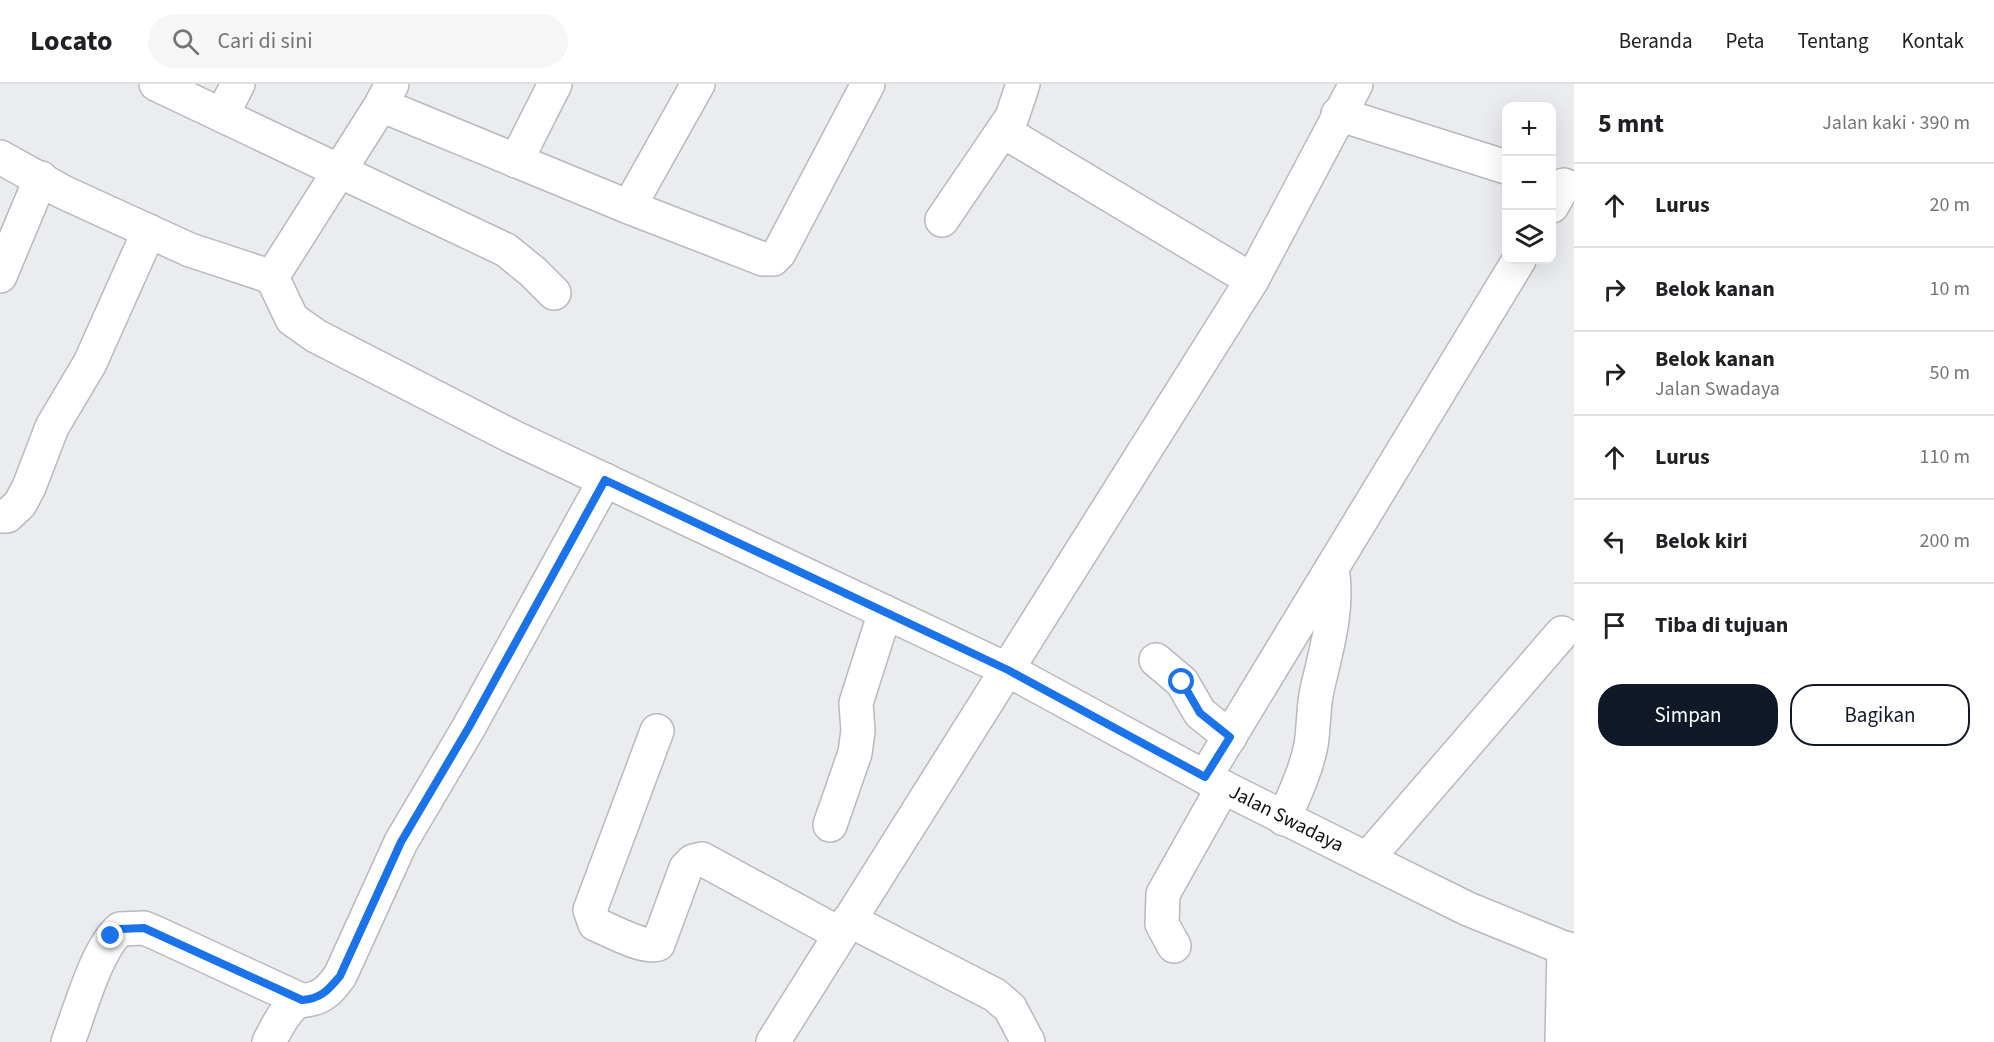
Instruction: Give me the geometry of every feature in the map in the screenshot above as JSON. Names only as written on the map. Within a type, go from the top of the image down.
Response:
[{"type":"street","points":[[156,84],[506,250],[554,293]]},
{"type":"street","points":[[222,115],[237,84]]},
{"type":"street","points":[[516,161],[555,84]]},
{"type":"street","points":[[629,207],[698,84]]},
{"type":"street","points":[[0,157],[63,192],[190,250],[272,278],[387,94],[516,161],[763,259],[773,259],[779,254],[868,84]]},
{"type":"street","points":[[942,220],[1012,117],[1023,84]]},
{"type":"street","points":[[773,1042],[1252,280],[1338,114],[1356,84]]},
{"type":"street","points":[[1338,114],[1502,166]]},
{"type":"street","points":[[1003,131],[1252,280]]},
{"type":"street","points":[[0,276],[41,178]]},
{"type":"street","points":[[0,516],[7,516],[20,504],[52,427],[90,363],[149,231]]},
{"type":"street","points":[[1174,946],[1162,924],[1163,894],[1214,782],[1230,737],[1517,264]]},
{"type":"street","name":"Jalan Swadaya","points":[[272,278],[292,319],[316,336],[522,441],[1008,670],[1284,819],[1468,909],[1569,949]]},
{"type":"street","points":[[269,1042],[279,1023],[294,1004],[326,993],[340,976],[401,842],[469,727],[605,480]]},
{"type":"street","points":[[1284,819],[1300,783],[1311,746],[1316,694],[1334,610],[1336,589],[1332,568]]},
{"type":"street","points":[[830,825],[855,753],[858,731],[856,704],[885,612]]},
{"type":"street","points":[[1366,859],[1562,633]]},
{"type":"street","points":[[1156,660],[1182,682],[1200,713],[1230,737]]},
{"type":"street","points":[[657,731],[590,910],[595,924],[651,947],[658,944],[686,868],[693,861],[702,859],[995,995],[1010,1008],[1028,1042]]},
{"type":"street","points":[[68,1042],[102,952],[111,936],[120,929],[144,928],[302,1000]]},
{"type":"street","points":[[1562,1042],[1569,949]]},
{"type":"route","points":[[111,936],[120,929],[144,928],[302,1000],[313,999],[326,993],[340,976],[401,842],[469,727],[605,480],[1008,670],[1205,777],[1230,737],[1200,713],[1182,682]]}]
